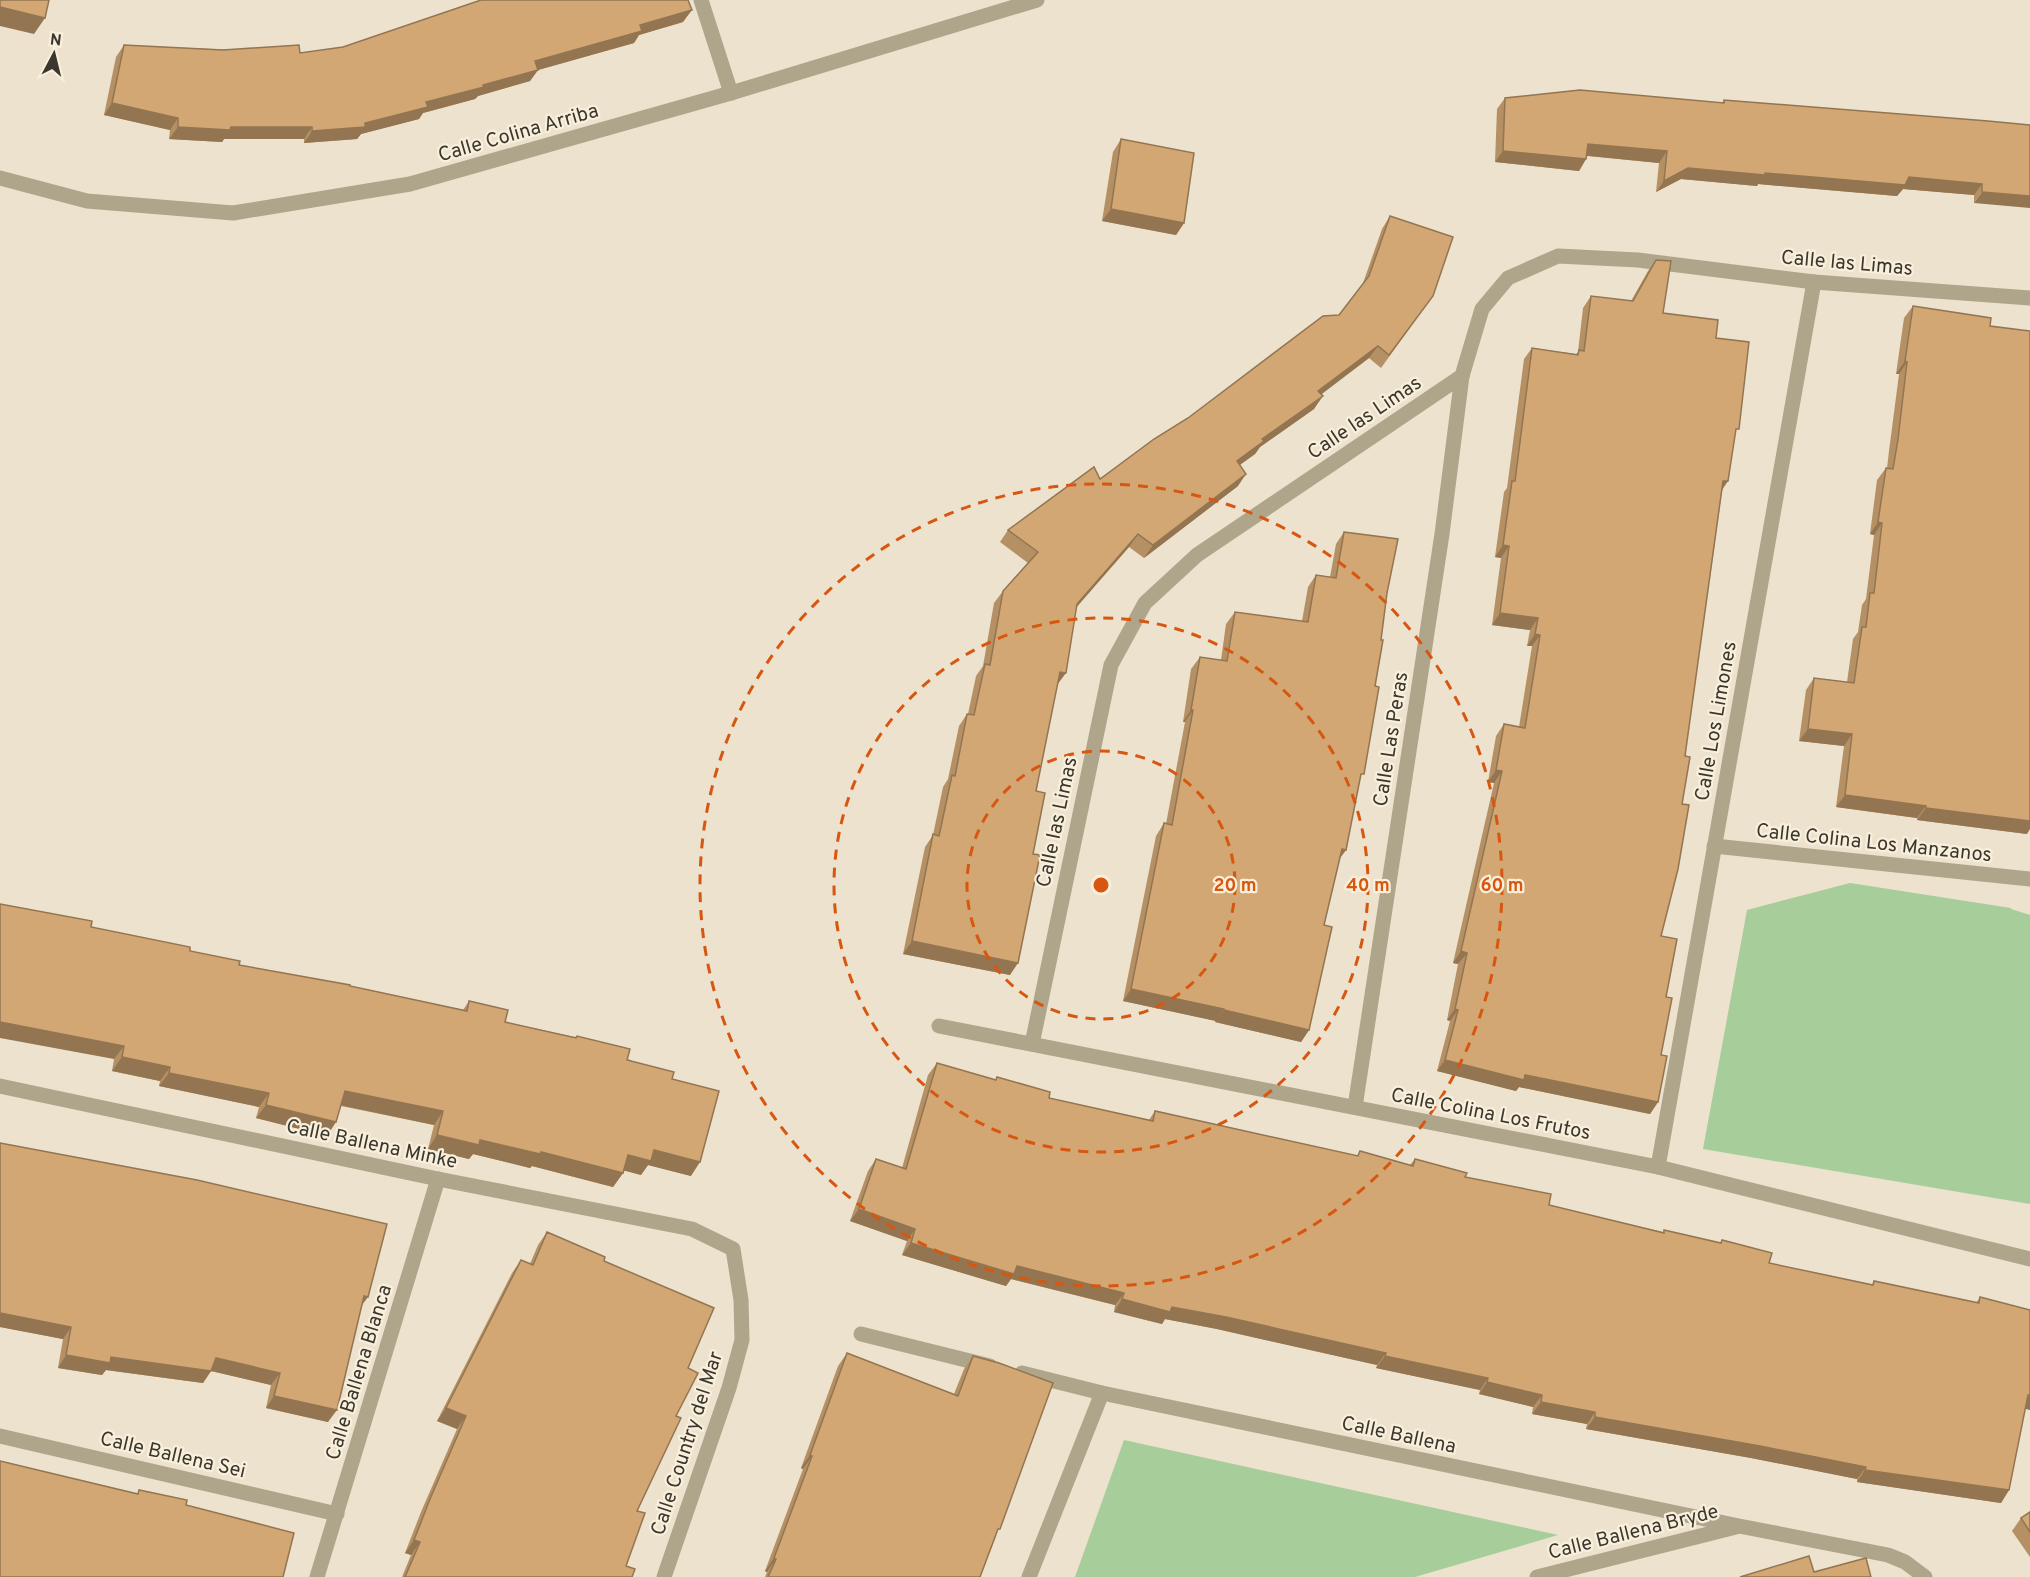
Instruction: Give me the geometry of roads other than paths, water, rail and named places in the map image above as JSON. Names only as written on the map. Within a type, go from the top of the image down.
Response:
[{"type":"street","points":[[701,0],[731,93]]},
{"type":"street","name":"Calle Colina Arriba","points":[[0,178],[87,201],[233,213],[410,184],[731,93],[1035,0]]},
{"type":"street","name":"Calle las Limas","points":[[1032,1044],[1111,665],[1145,603],[1197,555],[1462,376],[1482,309],[1508,278],[1558,256],[1638,260],[1814,282],[2030,298]]},
{"type":"street","name":"Calle Los Limones","points":[[1658,1167],[1814,282]]},
{"type":"street","name":"Calle Las Peras","points":[[1355,1107],[1442,534],[1462,376]]},
{"type":"street","name":"Calle Colina Los Manzanos","points":[[1714,846],[2030,879]]},
{"type":"street","name":"Calle Colina Los Frutos","points":[[939,1026],[1658,1167],[2030,1259]]},
{"type":"street","name":"Calle Ballena Minke","points":[[0,1086],[438,1179],[692,1229],[733,1249]]},
{"type":"street","name":"Calle Ballena Blanca","points":[[316,1577],[438,1179]]},
{"type":"street","name":"Calle Country del Mar","points":[[664,1577],[729,1388],[741,1340],[741,1300],[733,1249]]},
{"type":"street","name":"Calle Ballena","points":[[861,1334],[1102,1393],[1888,1555],[1905,1562],[1925,1577]]},
{"type":"street","points":[[1029,1577],[1102,1393]]},
{"type":"street","name":"Calle Ballena Sei","points":[[0,1436],[337,1514]]},
{"type":"street","name":"Calle Ballena Bryde","points":[[1537,1577],[1739,1526]]}]
